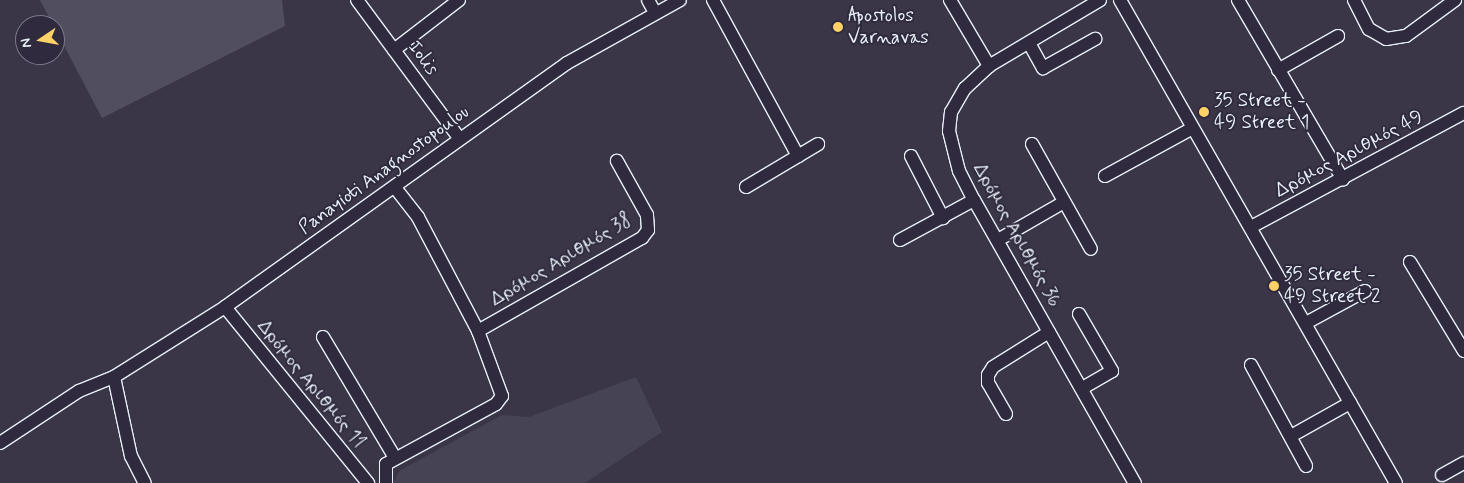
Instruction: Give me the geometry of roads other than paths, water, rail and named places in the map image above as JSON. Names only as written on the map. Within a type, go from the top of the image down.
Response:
[{"type":"street","name":"Iolis","points":[[357,0],[459,138]]},
{"type":"street","points":[[394,50],[459,0]]},
{"type":"street","name":"Panayioti Anagnostopoulou","points":[[0,444],[79,391],[114,376],[225,307],[395,188],[459,138],[651,5],[680,0]]},
{"type":"street","points":[[713,0],[798,156]]},
{"type":"street","points":[[950,0],[989,66]]},
{"type":"street","name":"Δρόμος Αριθμός 36","points":[[1100,0],[989,66],[965,88],[951,112],[953,154],[974,200],[1134,483]]},
{"type":"street","points":[[1120,0],[1191,129],[1251,227],[1396,483]]},
{"type":"street","points":[[1238,0],[1343,180]]},
{"type":"street","points":[[1354,0],[1369,29],[1386,39],[1406,36],[1454,0]]},
{"type":"street","points":[[1278,70],[1338,36]]},
{"type":"street","points":[[1028,43],[1043,68],[1095,40]]},
{"type":"street","name":"Δρόμος Αριθμός 49","points":[[1251,227],[1343,180],[1464,113]]},
{"type":"street","points":[[1105,176],[1191,129]]},
{"type":"street","points":[[746,187],[818,144]]},
{"type":"street","points":[[1032,144],[1091,249]]},
{"type":"street","points":[[911,156],[943,218]]},
{"type":"street","name":"Δρόμος Αριθμός 38","points":[[478,331],[642,238],[648,230],[646,216],[617,161]]},
{"type":"street","points":[[386,483],[383,470],[395,458],[496,404],[502,396],[478,331],[418,217],[395,188]]},
{"type":"street","points":[[900,240],[974,200]]},
{"type":"street","points":[[998,240],[1064,202]]},
{"type":"street","points":[[1410,262],[1464,351]]},
{"type":"street","points":[[1306,323],[1365,291]]},
{"type":"street","name":"Δρόμος Αριθμός 11","points":[[225,307],[368,483]]},
{"type":"street","points":[[1079,314],[1112,371],[1082,388]]},
{"type":"street","points":[[1006,414],[988,384],[988,375],[993,366],[1049,332]]},
{"type":"street","points":[[323,337],[395,458]]},
{"type":"street","points":[[1251,365],[1306,466]]},
{"type":"street","points":[[114,376],[131,456],[144,483]]},
{"type":"street","points":[[1291,436],[1350,403]]},
{"type":"street","points":[[1442,475],[1464,463]]},
{"type":"place","name":"Apostolos Varnavas","points":[[838,27]]},
{"type":"place","name":"35 Street - 49 Street 1","points":[[1204,112]]},
{"type":"place","name":"35 Street - 49 Street 2","points":[[1274,286]]}]
